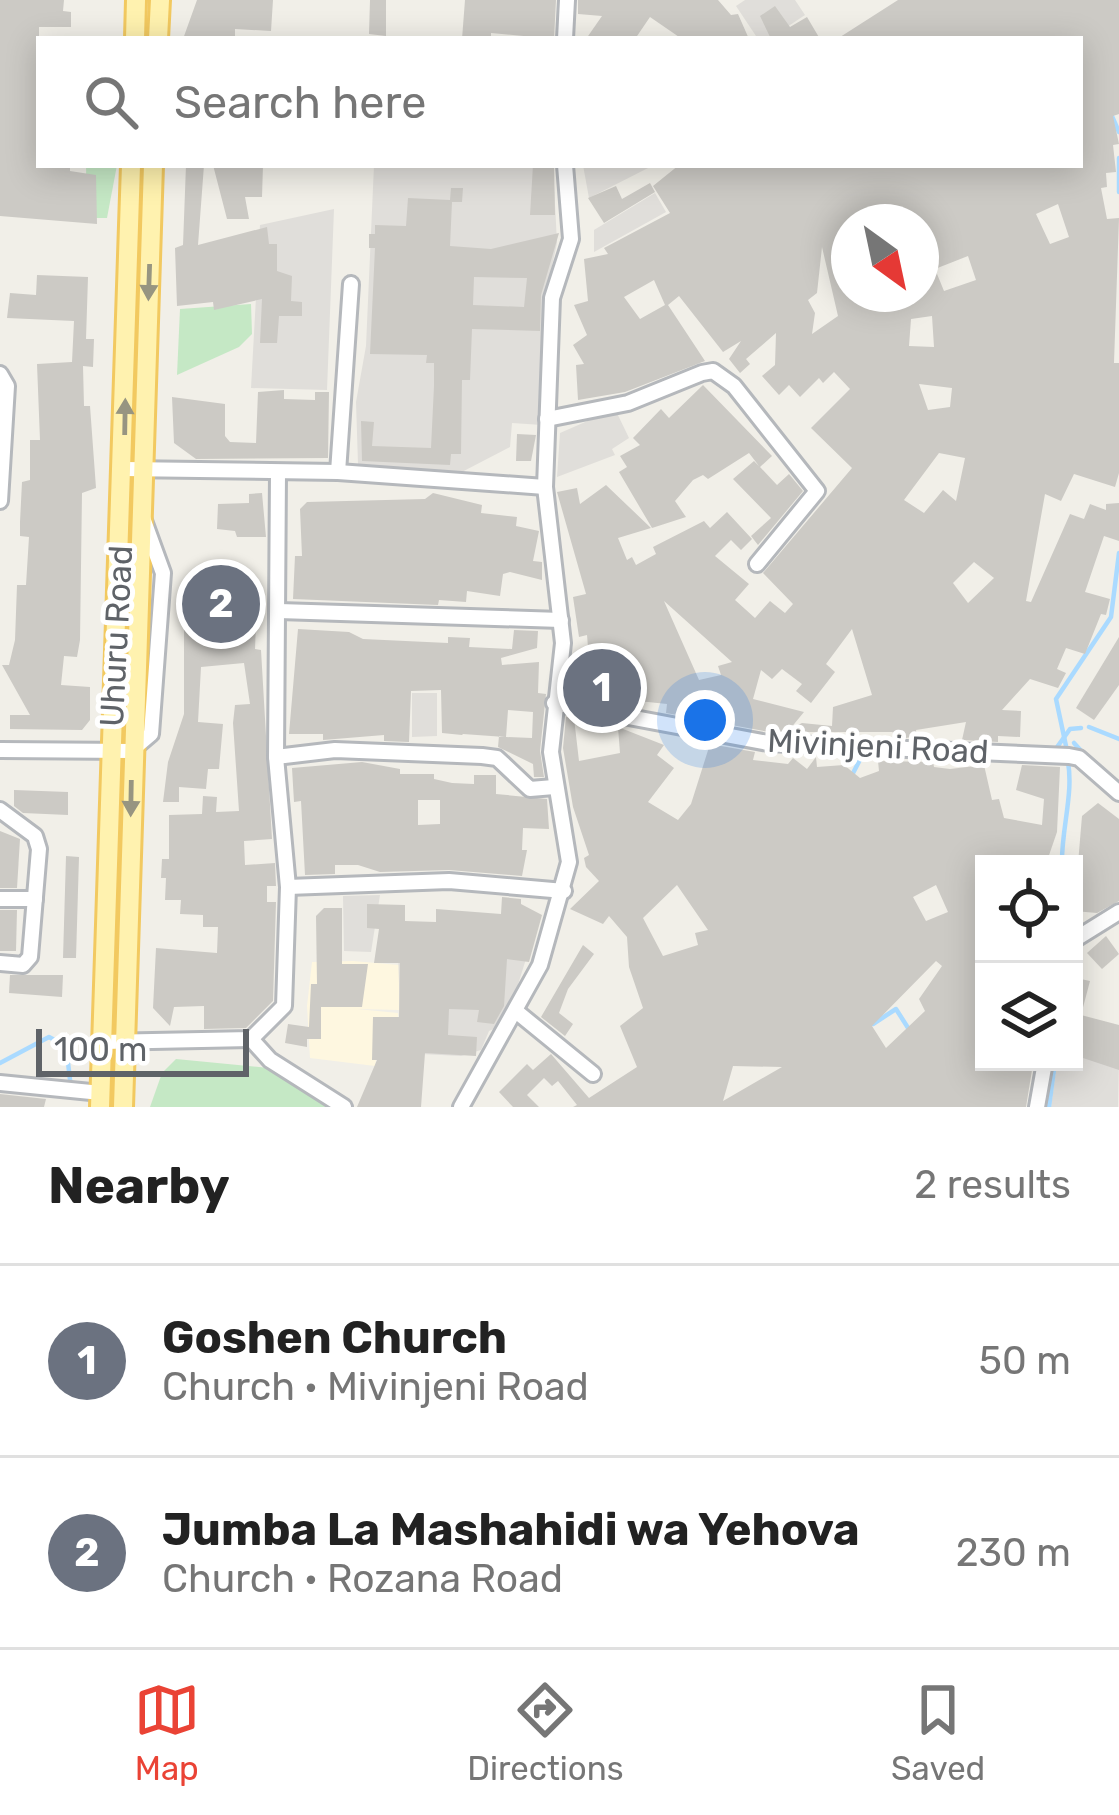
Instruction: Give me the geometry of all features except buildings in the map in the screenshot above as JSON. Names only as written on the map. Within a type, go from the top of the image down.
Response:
[{"type":"main road","points":[[135,36],[136,0]]},
{"type":"main road","points":[[158,36],[160,0]]},
{"type":"main road","name":"Uhuru Road","points":[[123,1107],[127,1040],[121,750],[142,515],[134,469],[131,168]]},
{"type":"main road","name":"Uhuru Road","points":[[101,1100],[153,168]]},
{"type":"street","points":[[565,36],[567,0]]},
{"type":"street","points":[[461,1107],[540,965],[569,862],[554,788],[554,703],[562,620],[545,487],[552,298],[571,239],[565,168]]},
{"type":"street","points":[[338,472],[351,284]]},
{"type":"street","points":[[547,418],[628,403],[713,371],[734,386],[817,491],[757,564]]},
{"type":"street","points":[[0,374],[7,386],[0,501]]},
{"type":"street","points":[[134,469],[338,472],[545,487]]},
{"type":"street","points":[[103,1042],[251,1040],[284,1006],[288,887],[276,757],[278,473]]},
{"type":"street","points":[[279,611],[562,620]]},
{"type":"street","name":"Mivinjeni Road","points":[[554,703],[768,743],[1069,756],[1079,758],[1119,794]]},
{"type":"street","points":[[0,750],[121,750]]},
{"type":"street","points":[[276,757],[356,750],[482,756],[497,758],[530,789],[554,788]]},
{"type":"street","points":[[0,810],[35,836],[30,957],[22,965],[0,962]]},
{"type":"street","points":[[288,887],[449,881],[564,891]]},
{"type":"street","points":[[0,899],[35,899]]},
{"type":"street","points":[[1083,934],[1119,912]]},
{"type":"street","points":[[517,1012],[593,1074]]},
{"type":"street","points":[[251,1040],[270,1060],[344,1107]]},
{"type":"street","points":[[1037,1107],[1043,1071]]},
{"type":"street","points":[[0,1083],[101,1100]]},
{"type":"shaded area","points":[[745,0],[795,0],[805,15],[774,36],[756,36],[736,6]]},
{"type":"shaded area","points":[[374,168],[553,168],[557,243],[545,298],[542,425],[512,423],[510,447],[458,474],[358,464],[356,402],[366,346]]},
{"type":"shaded area","points":[[584,168],[648,168],[589,198]]},
{"type":"shaded area","points":[[655,193],[666,212],[594,252],[594,230]]},
{"type":"shaded area","points":[[334,209],[327,390],[251,388],[260,225]]},
{"type":"shaded area","points":[[615,409],[629,438],[612,449],[615,455],[557,477],[560,433]]},
{"type":"shaded area","points":[[412,693],[437,693],[437,736],[412,737]]},
{"type":"shaded area","points":[[380,895],[371,952],[344,951],[343,896]]},
{"type":"shaded area","points":[[398,949],[526,959],[506,1023],[489,1031],[481,1050],[461,1056],[401,1053]]},
{"type":"shaded area","points":[[312,962],[399,965],[399,1010],[357,1009],[398,1013],[399,1058],[376,1060],[375,1066],[310,1058],[307,1006]]},
{"type":"shaded area","points":[[1083,1052],[1119,1060],[1118,1107],[1051,1107],[1056,1071],[1083,1071]]},
{"type":"green space","points":[[86,168],[116,168],[107,218],[87,218]]},
{"type":"green space","points":[[251,304],[252,334],[239,347],[177,375],[180,309]]},
{"type":"green space","points":[[176,1059],[289,1070],[341,1107],[150,1107],[162,1073]]},
{"type":"waterway","points":[[1111,114],[1119,132]]},
{"type":"waterway","points":[[1119,158],[1119,192]]},
{"type":"waterway","points":[[1066,746],[1056,699],[1111,617],[1119,553]]},
{"type":"waterway","points":[[639,723],[721,741]]},
{"type":"waterway","points":[[1089,727],[1119,739]]},
{"type":"waterway","points":[[1055,750],[1070,729],[1081,728]]},
{"type":"waterway","points":[[923,740],[949,745]]},
{"type":"waterway","points":[[1074,743],[1085,755]]},
{"type":"waterway","points":[[851,777],[865,750]]},
{"type":"waterway","points":[[1062,855],[1067,757]]},
{"type":"waterway","points":[[873,1024],[896,1009],[910,1031]]},
{"type":"waterway","points":[[0,1063],[49,1037],[66,1046],[71,1088]]},
{"type":"waterway","points":[[1049,1107],[1054,1071]]},
{"type":"place","name":"Jumba La Mashahidi wa Yehova","points":[[221,604]]},
{"type":"place","name":"Goshen Church","points":[[602,688]]}]
